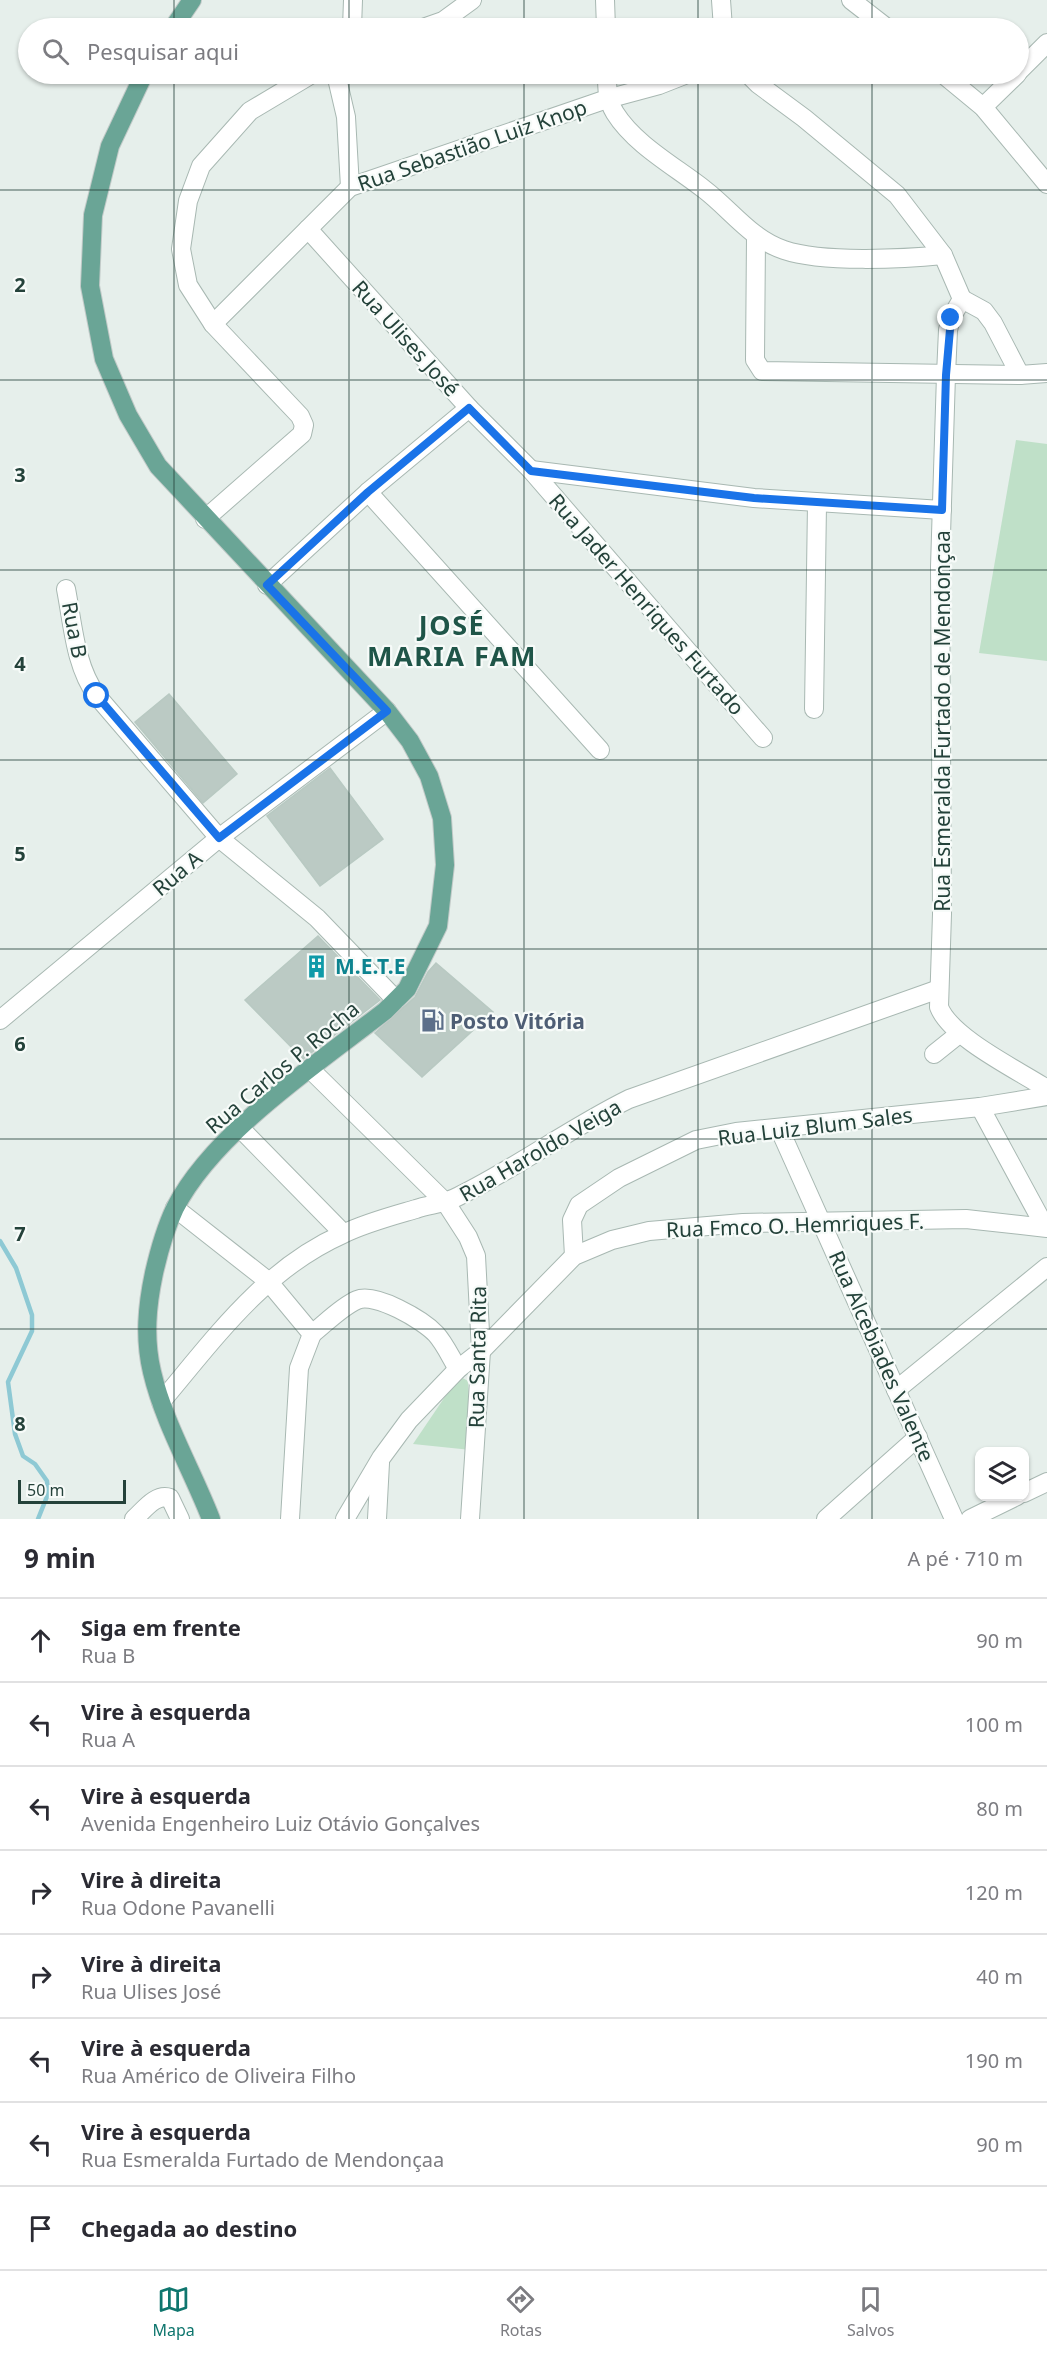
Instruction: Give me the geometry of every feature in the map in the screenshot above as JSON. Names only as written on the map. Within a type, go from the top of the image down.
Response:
[{"type":"main road","points":[[180,18],[192,0]]},
{"type":"main road","name":"Rua Carlos P. Rocha","points":[[139,84],[110,146],[93,214],[90,286],[104,359],[128,415],[158,466],[387,711],[410,741],[429,776],[442,818],[445,865],[438,926],[407,989],[239,1127],[204,1167],[175,1208],[159,1249],[147,1303],[147,1339],[152,1371],[161,1402],[211,1519]]},
{"type":"street","points":[[352,18],[353,0]]},
{"type":"street","points":[[447,18],[472,0]]},
{"type":"street","points":[[605,0],[606,18]]},
{"type":"street","points":[[721,0],[722,18]]},
{"type":"street","points":[[851,0],[874,18]]},
{"type":"street","points":[[1029,62],[1047,43]]},
{"type":"street","points":[[206,519],[302,434],[304,425],[300,416],[213,324],[188,285],[181,249],[188,201],[201,166],[250,111],[295,84]]},
{"type":"street","points":[[338,84],[346,117],[350,187]]},
{"type":"street","points":[[607,84],[607,99],[616,114],[634,134],[708,192],[756,237],[784,250],[809,255],[904,259],[943,255]]},
{"type":"street","name":"Rua Sebastião Luiz Knop","points":[[213,324],[350,187],[607,99],[664,84]]},
{"type":"street","points":[[758,84],[804,118],[897,195],[943,255],[962,299],[984,311],[993,323],[1020,375]]},
{"type":"street","points":[[956,84],[984,107],[1047,184]]},
{"type":"street","points":[[984,107],[1007,84]]},
{"type":"street","name":"Rua Ulises José","points":[[308,229],[469,408],[531,471]]},
{"type":"street","points":[[756,237],[756,367],[762,371],[946,375],[1047,373]]},
{"type":"street","name":"Rua Esmeralda Furtado de Mendonçaa","points":[[962,299],[951,318],[946,375],[939,750],[942,914],[939,1007],[944,1020],[959,1034],[1047,1089]]},
{"type":"street","points":[[267,585],[368,492],[469,408]]},
{"type":"street","points":[[531,471],[817,504],[942,510]]},
{"type":"street","name":"Rua Jader Henriques Furtado","points":[[531,471],[763,738]]},
{"type":"street","points":[[368,492],[600,750]]},
{"type":"street","points":[[814,709],[817,504]]},
{"type":"street","name":"Rua B","points":[[66,589],[81,664],[87,682],[219,838],[317,918],[396,1000]]},
{"type":"street","name":"Rua A","points":[[0,1020],[219,838],[387,711]]},
{"type":"street","name":"Rua Haroldo Veiga","points":[[161,1402],[238,1311],[268,1281],[343,1233],[418,1208],[446,1203],[485,1184],[591,1118],[629,1100],[939,990]]},
{"type":"street","points":[[934,1054],[959,1034]]},
{"type":"street","name":"Rua Santa Rita","points":[[310,1069],[446,1203],[468,1238],[476,1256],[481,1351],[470,1519]]},
{"type":"street","name":"Rua Luiz Blum Sales","points":[[574,1256],[572,1220],[579,1205],[619,1178],[696,1140],[736,1132],[980,1107],[1047,1096]]},
{"type":"street","points":[[980,1107],[1046,1228]]},
{"type":"street","points":[[239,1127],[343,1233]]},
{"type":"street","name":"Rua Alcebiades Valente","points":[[779,1128],[954,1519]]},
{"type":"street","points":[[175,1208],[268,1281],[312,1334]]},
{"type":"street","name":"Rua Fmco O. Hemriques F.","points":[[345,1519],[381,1458],[409,1420],[458,1369],[481,1351],[574,1256],[612,1240],[649,1232],[743,1223],[822,1220],[966,1219],[1046,1228]]},
{"type":"street","points":[[896,1390],[1047,1267]]},
{"type":"street","points":[[290,1519],[299,1368],[312,1334],[356,1300],[367,1297],[378,1299],[428,1326],[437,1335],[458,1369]]},
{"type":"street","points":[[826,1519],[918,1437]]},
{"type":"street","points":[[377,1519],[381,1458]]},
{"type":"street","points":[[1029,1491],[1046,1485]]},
{"type":"street","points":[[134,1519],[159,1497],[170,1498],[180,1519]]},
{"type":"street","points":[[970,1519],[1008,1501]]},
{"type":"green space","points":[[1016,440],[1047,444],[1047,661],[979,653]]},
{"type":"green space","points":[[459,1376],[468,1381],[471,1450],[413,1444]]},
{"type":"building","points":[[169,694],[237,774],[203,803],[135,722]]},
{"type":"building","points":[[330,768],[383,839],[320,886],[267,816]]},
{"type":"building","name":"M.E.T.E","points":[[318,936],[380,1000],[303,1059],[245,1000]]},
{"type":"building","name":"Posto Vitória","points":[[436,963],[493,1012],[422,1077],[375,1033],[415,997],[428,972]]},
{"type":"waterway","points":[[0,1241],[16,1268],[32,1315],[32,1331],[8,1382],[15,1434],[23,1456],[35,1464],[47,1481],[48,1494],[38,1519]]},
{"type":"place","name":"M.E.T.E","points":[[317,966]]},
{"type":"place","name":"Posto Vitória","points":[[432,1021]]},
{"type":"district","name":"JOSÉ MARIA FAM","points":[[452,640]]},
{"type":"route","points":[[97,696],[219,838],[387,711],[267,585],[368,492],[469,408],[531,471],[817,504],[942,510],[948,330],[951,318]]}]
